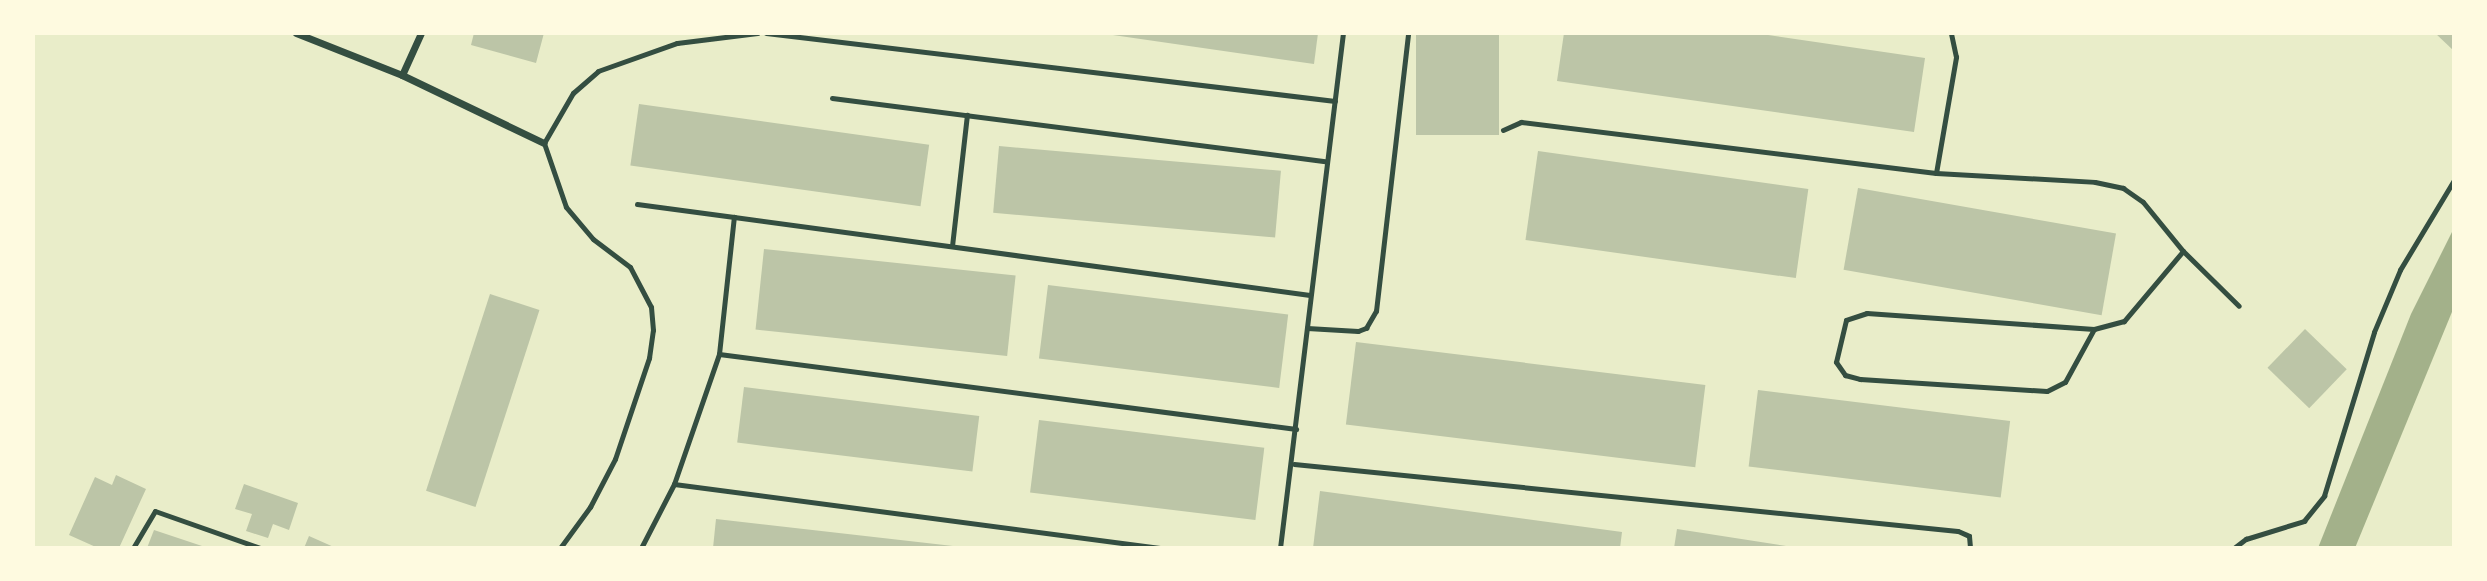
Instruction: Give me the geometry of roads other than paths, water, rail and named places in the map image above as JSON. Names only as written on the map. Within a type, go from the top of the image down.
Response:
[{"type":"street","points":[[296,33],[402,75],[544,143]]},
{"type":"street","points":[[402,75],[421,33]]},
{"type":"lane","points":[[560,548],[590,507],[615,459],[649,358],[653,330],[651,307],[642,285],[630,267],[593,239],[566,207],[544,143],[573,93],[598,71],[677,43],[757,33]]},
{"type":"lane","points":[[766,33],[1335,101]]},
{"type":"lane","points":[[1280,548],[1294,464],[1310,295],[1343,33]]},
{"type":"lane","points":[[1307,328],[1359,331],[1376,311],[1408,33]]},
{"type":"lane","points":[[1936,173],[1956,57],[1951,33]]},
{"type":"lane","points":[[832,98],[1327,161]]},
{"type":"lane","points":[[952,246],[967,116]]},
{"type":"lane","points":[[1503,130],[1521,122],[1936,173],[2095,182],[2123,188],[2143,202],[2183,251],[2239,306]]},
{"type":"lane","points":[[637,204],[1310,295]]},
{"type":"lane","points":[[641,548],[674,484],[719,354],[734,217]]},
{"type":"lane","points":[[2094,329],[2065,382],[2046,391],[1860,379],[1845,375],[1836,362],[1846,320],[1867,313],[2094,329],[2110,327],[2134,313],[2183,251]]},
{"type":"lane","points":[[719,354],[1296,429]]},
{"type":"lane","points":[[1294,464],[1958,531],[1969,536],[1970,548]]},
{"type":"lane","points":[[674,484],[1162,548]]},
{"type":"lane","points":[[133,548],[155,511],[260,548]]}]
